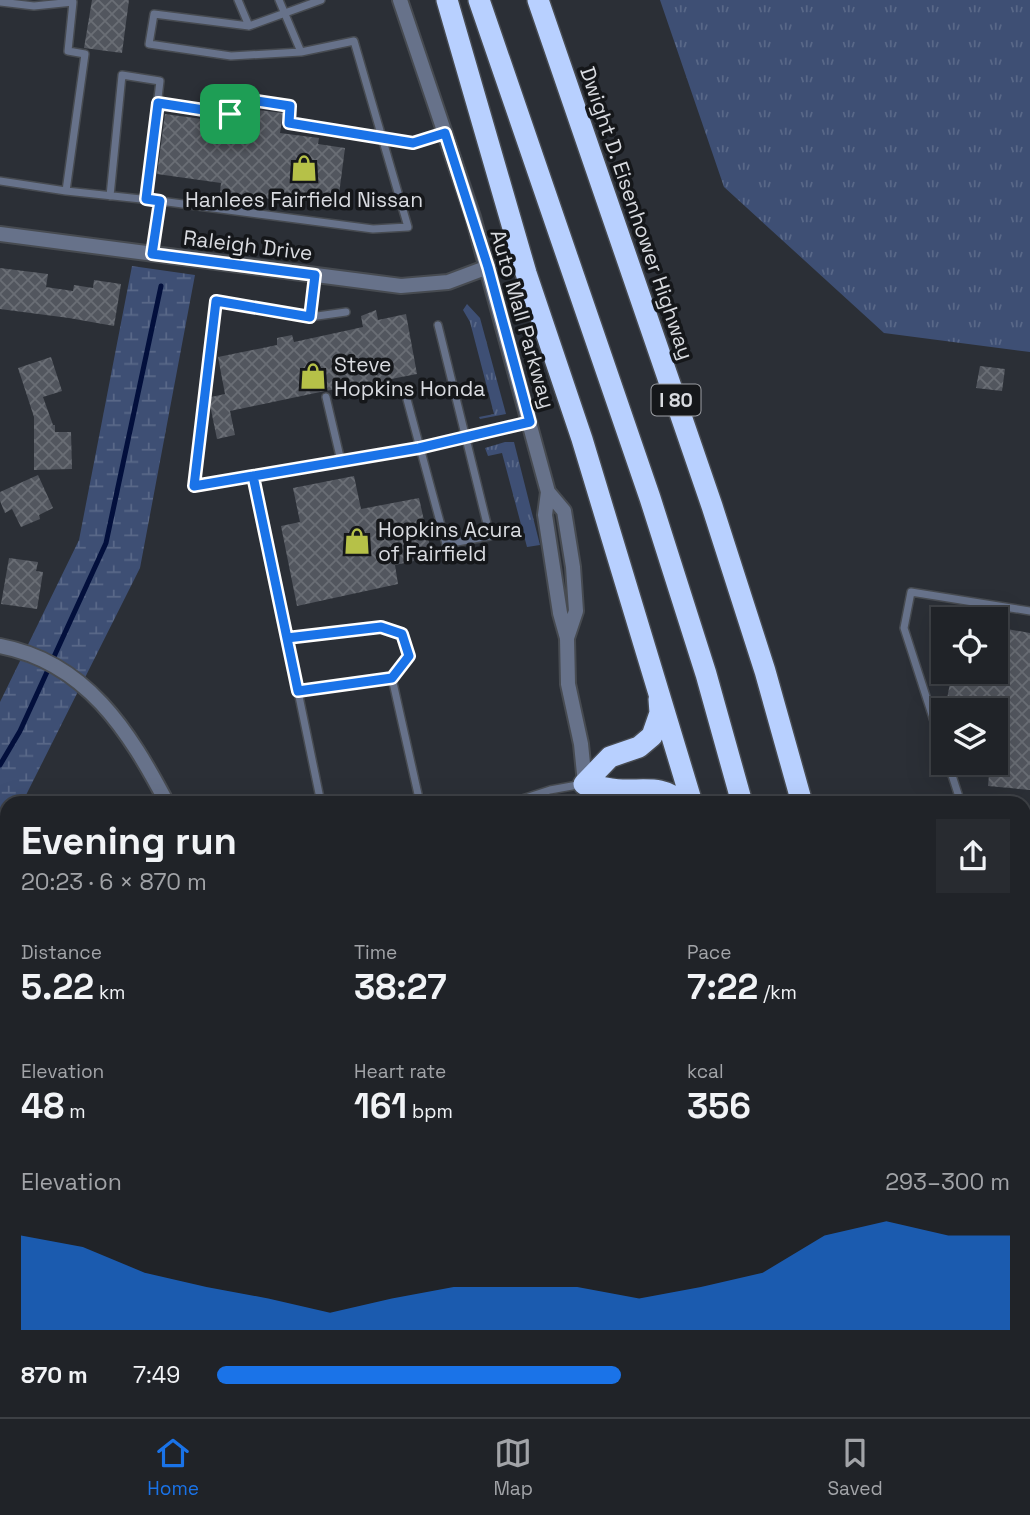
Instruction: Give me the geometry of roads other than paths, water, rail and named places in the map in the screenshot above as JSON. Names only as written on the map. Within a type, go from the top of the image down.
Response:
[{"type":"highway","points":[[447,0],[526,273],[582,439],[690,796]]},
{"type":"highway","name":"I 80","points":[[479,0],[650,498],[706,674],[741,796]]},
{"type":"highway","name":"Dwight D. Eisenhower Highway","points":[[538,0],[716,518],[765,671],[800,796]]},
{"type":"highway","points":[[586,794],[610,757],[639,747],[652,736],[660,713],[659,688]]},
{"type":"highway","points":[[586,794],[620,790],[662,791],[672,796]]},
{"type":"street","name":"Auto Mall Parkway","points":[[400,0],[488,267],[548,492],[564,510],[573,567],[576,611],[567,638],[568,684],[581,744],[586,794]]},
{"type":"street","name":"Raleigh Drive","points":[[0,234],[401,286],[448,282],[488,267]]},
{"type":"street","points":[[0,646],[21,650],[69,673],[103,703],[144,761],[163,796]]},
{"type":"lane","points":[[238,0],[249,26]]},
{"type":"lane","points":[[279,0],[301,52]]},
{"type":"lane","points":[[0,181],[373,229],[408,227],[354,41],[301,52],[231,55],[149,44],[154,14],[249,26],[321,0]]},
{"type":"lane","points":[[0,2],[34,6],[73,2],[68,51],[85,54],[66,191]]},
{"type":"lane","points":[[110,195],[122,75],[160,81],[146,199]]},
{"type":"lane","points":[[158,103],[230,114],[251,100],[290,106],[289,123],[413,143],[445,133]]},
{"type":"lane","points":[[152,254],[160,201]]},
{"type":"lane","points":[[310,317],[315,275]]},
{"type":"lane","points":[[346,312],[310,317],[216,301],[194,486],[419,448],[530,422]]},
{"type":"lane","points":[[405,392],[446,544],[490,536],[438,325]]},
{"type":"lane","points":[[326,397],[341,461]]},
{"type":"lane","points":[[253,476],[320,796]]},
{"type":"lane","points":[[931,712],[904,628],[911,592],[1030,611]]},
{"type":"lane","points":[[287,638],[381,627],[402,634],[409,656],[392,678],[298,691]]},
{"type":"lane","points":[[392,678],[419,796]]},
{"type":"lane","points":[[952,775],[959,796]]},
{"type":"lane","points":[[532,796],[551,790],[586,794]]},
{"type":"waterway","points":[[0,765],[20,731],[106,543],[161,286]]},
{"type":"place","name":"Hanlees Fairfield Nissan","points":[[304,168]]},
{"type":"place","name":"Steve Hopkins Honda","points":[[313,376]]},
{"type":"place","name":"Hopkins Acura of Fairfield","points":[[357,541]]}]
